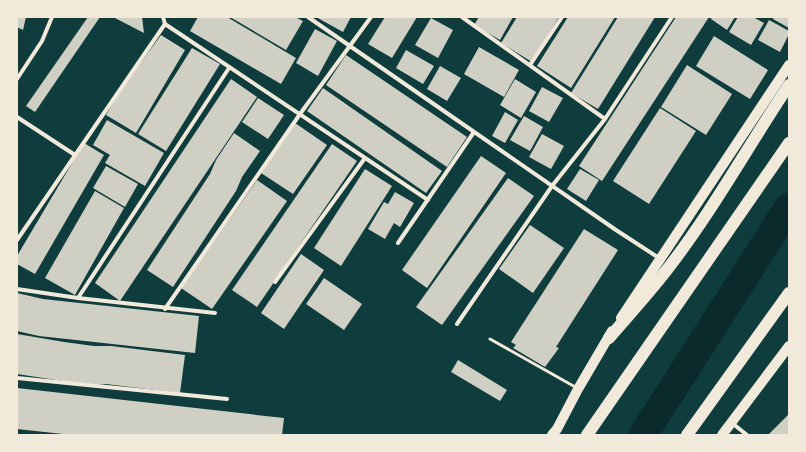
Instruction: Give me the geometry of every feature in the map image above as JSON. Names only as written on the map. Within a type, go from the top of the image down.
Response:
[{"type":"highway","points":[[608,338],[658,281],[711,207],[789,84]]},
{"type":"highway","points":[[587,435],[789,143]]},
{"type":"highway","points":[[687,435],[789,293]]},
{"type":"main road","points":[[554,433],[608,338],[659,258],[789,65]]},
{"type":"main road","points":[[722,435],[789,346]]},
{"type":"street","points":[[17,78],[42,41],[52,17]]},
{"type":"street","points":[[163,17],[165,24],[428,200]]},
{"type":"street","points":[[308,17],[552,186],[659,258]]},
{"type":"street","points":[[165,309],[300,114],[371,17]]},
{"type":"street","points":[[462,17],[605,119]]},
{"type":"street","points":[[530,65],[562,17]]},
{"type":"street","points":[[457,324],[552,186],[605,119],[672,17]]},
{"type":"street","points":[[17,240],[165,24]]},
{"type":"street","points":[[78,298],[229,68]]},
{"type":"street","points":[[17,117],[75,155]]},
{"type":"street","points":[[398,243],[474,132]]},
{"type":"street","points":[[275,282],[365,158]]},
{"type":"street","points":[[17,289],[165,309],[215,313]]},
{"type":"street","points":[[17,378],[227,399]]},
{"type":"street","points":[[731,422],[747,435]]},
{"type":"lane","points":[[490,339],[578,389]]},
{"type":"building","points":[[17,17],[26,17],[23,30],[17,27]]},
{"type":"building","points":[[88,17],[100,17],[35,112],[26,106]]},
{"type":"building","points":[[113,17],[142,17],[144,33]]},
{"type":"building","points":[[198,17],[227,17],[296,58],[281,84],[190,31]]},
{"type":"building","points":[[230,17],[295,17],[303,21],[286,50]]},
{"type":"building","points":[[316,17],[351,17],[343,32]]},
{"type":"building","points":[[385,17],[417,17],[392,58],[368,44]]},
{"type":"building","points":[[479,17],[513,17],[500,40],[474,25]]},
{"type":"building","points":[[517,17],[559,17],[532,62],[501,43]]},
{"type":"building","points":[[568,17],[615,17],[571,88],[537,66]]},
{"type":"building","points":[[618,17],[655,17],[598,109],[571,93]]},
{"type":"building","points":[[676,17],[709,17],[602,181],[579,166]]},
{"type":"building","points":[[712,17],[735,17],[727,30],[711,19]]},
{"type":"building","points":[[738,17],[753,17],[764,23],[751,45],[729,32]]},
{"type":"building","points":[[774,17],[789,17],[789,28],[773,19]]},
{"type":"building","points":[[431,18],[453,30],[438,58],[415,45]]},
{"type":"building","points":[[769,20],[789,31],[780,52],[758,40]]},
{"type":"building","points":[[315,29],[337,41],[318,76],[296,63]]},
{"type":"building","points":[[161,35],[185,50],[136,133],[106,115],[118,94]]},
{"type":"building","points":[[714,36],[768,70],[750,99],[696,66]]},
{"type":"building","points":[[479,47],[519,70],[504,97],[464,74]]},
{"type":"building","points":[[192,48],[220,64],[166,151],[138,134]]},
{"type":"building","points":[[406,50],[434,66],[423,84],[396,68]]},
{"type":"building","points":[[346,55],[467,137],[447,167],[326,85]]},
{"type":"building","points":[[687,65],[732,94],[706,135],[661,107]]},
{"type":"building","points":[[440,66],[461,78],[447,101],[427,89]]},
{"type":"building","points":[[231,79],[257,97],[120,301],[95,283]]},
{"type":"building","points":[[515,79],[536,92],[521,118],[500,105]]},
{"type":"building","points":[[542,87],[563,98],[549,122],[529,111]]},
{"type":"building","points":[[323,88],[442,171],[426,193],[307,111]]},
{"type":"building","points":[[258,98],[284,115],[268,139],[242,122]]},
{"type":"building","points":[[660,108],[696,131],[649,204],[613,181]]},
{"type":"building","points":[[505,112],[518,120],[505,143],[492,136]]},
{"type":"building","points":[[524,116],[543,127],[530,151],[510,140]]},
{"type":"building","points":[[107,120],[164,153],[145,186],[105,163],[110,155],[93,145]]},
{"type":"building","points":[[295,123],[327,145],[293,194],[261,173]]},
{"type":"building","points":[[234,133],[260,151],[242,177],[236,191],[173,287],[147,270],[210,174],[216,160]]},
{"type":"building","points":[[542,134],[564,146],[551,169],[529,157]]},
{"type":"building","points":[[84,143],[104,155],[35,274],[17,264],[17,256]]},
{"type":"building","points":[[332,144],[357,161],[257,307],[232,290]]},
{"type":"building","points":[[481,156],[506,173],[427,288],[402,270]]},
{"type":"building","points":[[106,166],[138,184],[125,207],[93,188]]},
{"type":"building","points":[[365,169],[392,186],[341,266],[314,248]]},
{"type":"building","points":[[580,169],[599,180],[586,201],[567,189]]},
{"type":"building","points":[[508,178],[534,196],[442,325],[416,307]]},
{"type":"building","points":[[257,180],[287,201],[212,309],[181,288]]},
{"type":"building","points":[[95,191],[124,208],[75,295],[45,278]]},
{"type":"building","points":[[395,192],[414,203],[400,227],[394,223],[385,239],[368,229],[384,202],[388,204]]},
{"type":"building","points":[[530,225],[564,248],[533,293],[499,269]]},
{"type":"building","points":[[584,229],[618,250],[556,347],[559,348],[545,367],[513,348],[516,345],[511,342]]},
{"type":"building","points":[[301,254],[324,270],[284,329],[261,313]]},
{"type":"building","points":[[324,278],[362,304],[344,330],[306,304]]},
{"type":"building","points":[[17,293],[43,299],[199,316],[195,353],[39,336],[17,331]]},
{"type":"building","points":[[17,334],[94,346],[111,346],[185,355],[180,393],[106,384],[89,385],[17,374]]},
{"type":"building","points":[[458,360],[507,390],[500,401],[451,372]]},
{"type":"building","points":[[17,388],[284,418],[282,435],[72,435],[17,429]]},
{"type":"building","points":[[789,414],[789,435],[769,434]]},
{"type":"waterway","points":[[643,435],[789,207]]}]
